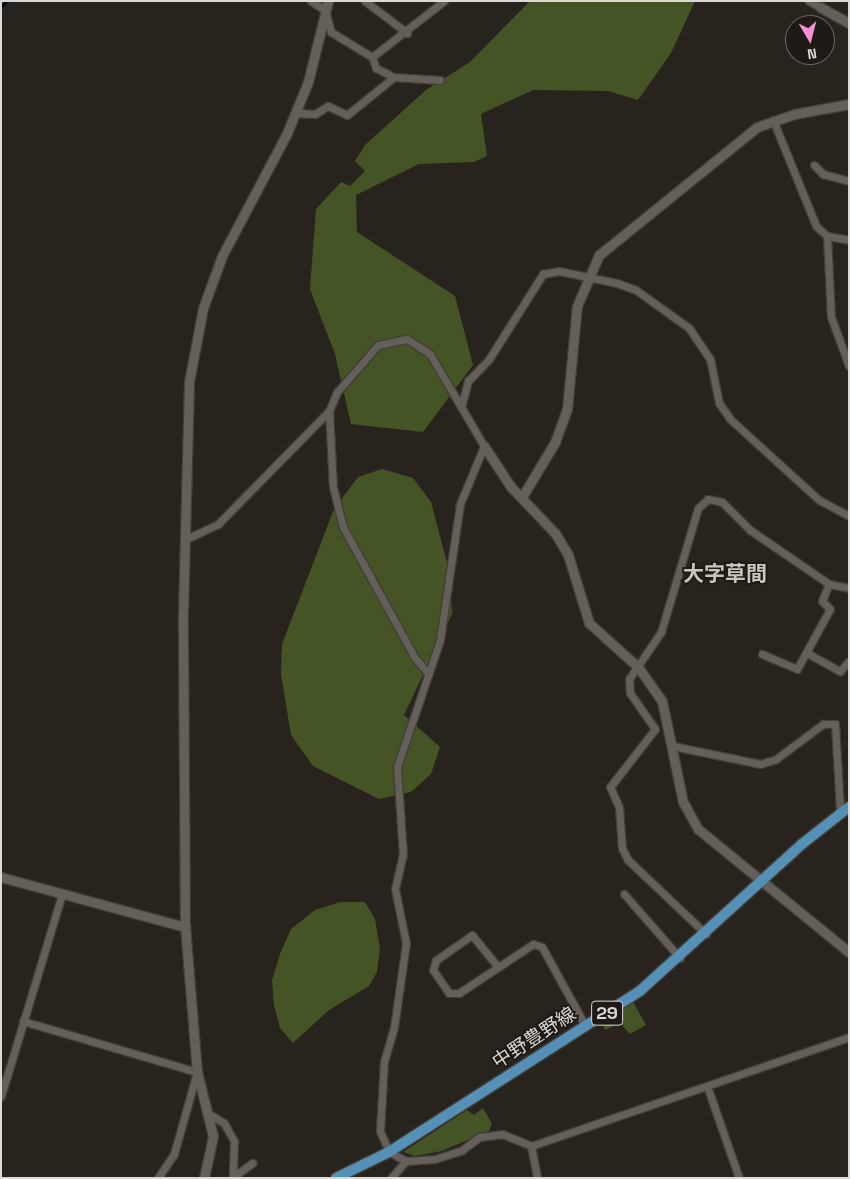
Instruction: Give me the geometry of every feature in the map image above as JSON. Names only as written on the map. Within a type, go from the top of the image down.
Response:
[{"type":"main road","name":"中野豊野線","points":[[336,1178],[389,1152],[586,1027],[680,958],[844,810]]},
{"type":"street","points":[[311,1],[326,5]]},
{"type":"street","points":[[365,1],[407,33]]},
{"type":"street","points":[[372,57],[407,33],[444,1]]},
{"type":"street","points":[[809,1],[849,23]]},
{"type":"street","points":[[326,5],[332,32],[372,57],[376,68],[394,77],[440,80]]},
{"type":"street","points":[[204,1178],[213,1136],[197,1072],[185,927],[184,540],[189,382],[203,308],[238,221],[295,113],[326,5]]},
{"type":"street","points":[[295,113],[315,114],[328,106],[343,116],[394,77]]},
{"type":"street","points":[[522,497],[555,442],[567,409],[577,306],[586,277],[616,238],[686,187],[737,142],[773,120],[849,104]]},
{"type":"street","points":[[773,120],[816,226],[827,236],[849,240]]},
{"type":"street","points":[[814,165],[823,174],[849,181]]},
{"type":"street","points":[[827,236],[832,317],[849,366]]},
{"type":"street","points":[[461,407],[468,380],[489,359],[543,274],[559,271],[636,290],[689,328],[710,359],[719,403],[730,418],[819,500],[849,516]]},
{"type":"street","points":[[184,540],[218,524],[329,411],[365,357],[378,345],[396,338],[408,339],[430,354],[484,446],[568,555],[589,623],[638,667],[662,701],[674,746],[683,802],[698,829],[849,952]]},
{"type":"street","points":[[329,411],[333,487],[344,527],[415,658],[429,674]]},
{"type":"street","points":[[484,446],[460,504],[446,608],[429,674],[400,747],[397,768],[403,854],[395,889],[406,943],[380,1101],[380,1131],[389,1152],[406,1162],[435,1159],[462,1150],[479,1138],[502,1134],[531,1146],[849,1037]]},
{"type":"street","points":[[707,935],[635,867],[622,848],[619,807],[610,787],[654,729],[630,693],[629,679],[661,632],[689,534],[704,501],[728,505],[750,530],[829,584],[849,588]]},
{"type":"street","points":[[762,654],[797,669],[830,610],[822,601],[829,584]]},
{"type":"street","points":[[807,653],[840,671],[849,661]]},
{"type":"street","points":[[674,746],[760,764],[776,759],[823,724],[835,724],[844,810]]},
{"type":"street","points":[[1,877],[185,927]]},
{"type":"street","points":[[1,1096],[62,894]]},
{"type":"street","points":[[624,894],[680,958]]},
{"type":"street","points":[[498,968],[472,935],[436,960],[433,970],[449,993],[459,993],[498,968],[533,944],[542,947],[586,1027]]},
{"type":"street","points":[[24,1020],[197,1072]]},
{"type":"street","points":[[158,1178],[174,1154],[197,1072]]},
{"type":"street","points":[[707,1086],[739,1178]]},
{"type":"street","points":[[209,1114],[224,1123],[234,1141],[233,1177]]},
{"type":"street","points":[[531,1146],[537,1178]]},
{"type":"street","points":[[391,1178],[406,1162]]},
{"type":"street","points":[[233,1177],[252,1163]]},
{"type":"green space","points":[[530,1],[695,1],[671,53],[638,100],[608,91],[533,90],[481,114],[487,156],[474,162],[419,164],[356,195],[357,232],[455,296],[473,365],[423,432],[351,424],[335,354],[310,289],[316,209],[341,182],[350,186],[365,171],[355,161],[365,145],[426,90],[470,62]]},
{"type":"green space","points":[[382,469],[413,478],[431,502],[450,574],[452,614],[404,715],[440,747],[431,774],[411,792],[379,799],[313,766],[291,735],[281,674],[282,644],[334,509],[358,477]]},
{"type":"green space","points":[[340,902],[365,902],[375,919],[380,949],[377,972],[369,986],[329,1010],[293,1043],[280,1028],[274,1005],[272,980],[280,954],[291,929],[315,910]]},
{"type":"green space","points":[[633,1002],[646,1025],[630,1034],[620,1023],[605,1030],[602,1023]]},
{"type":"green space","points":[[483,1108],[492,1124],[489,1131],[442,1151],[415,1156],[403,1152],[467,1110],[474,1115]]},
{"type":"waterway","points":[[1,7],[7,1]]},
{"type":"district","name":"大字草間","points":[[725,574]]}]
